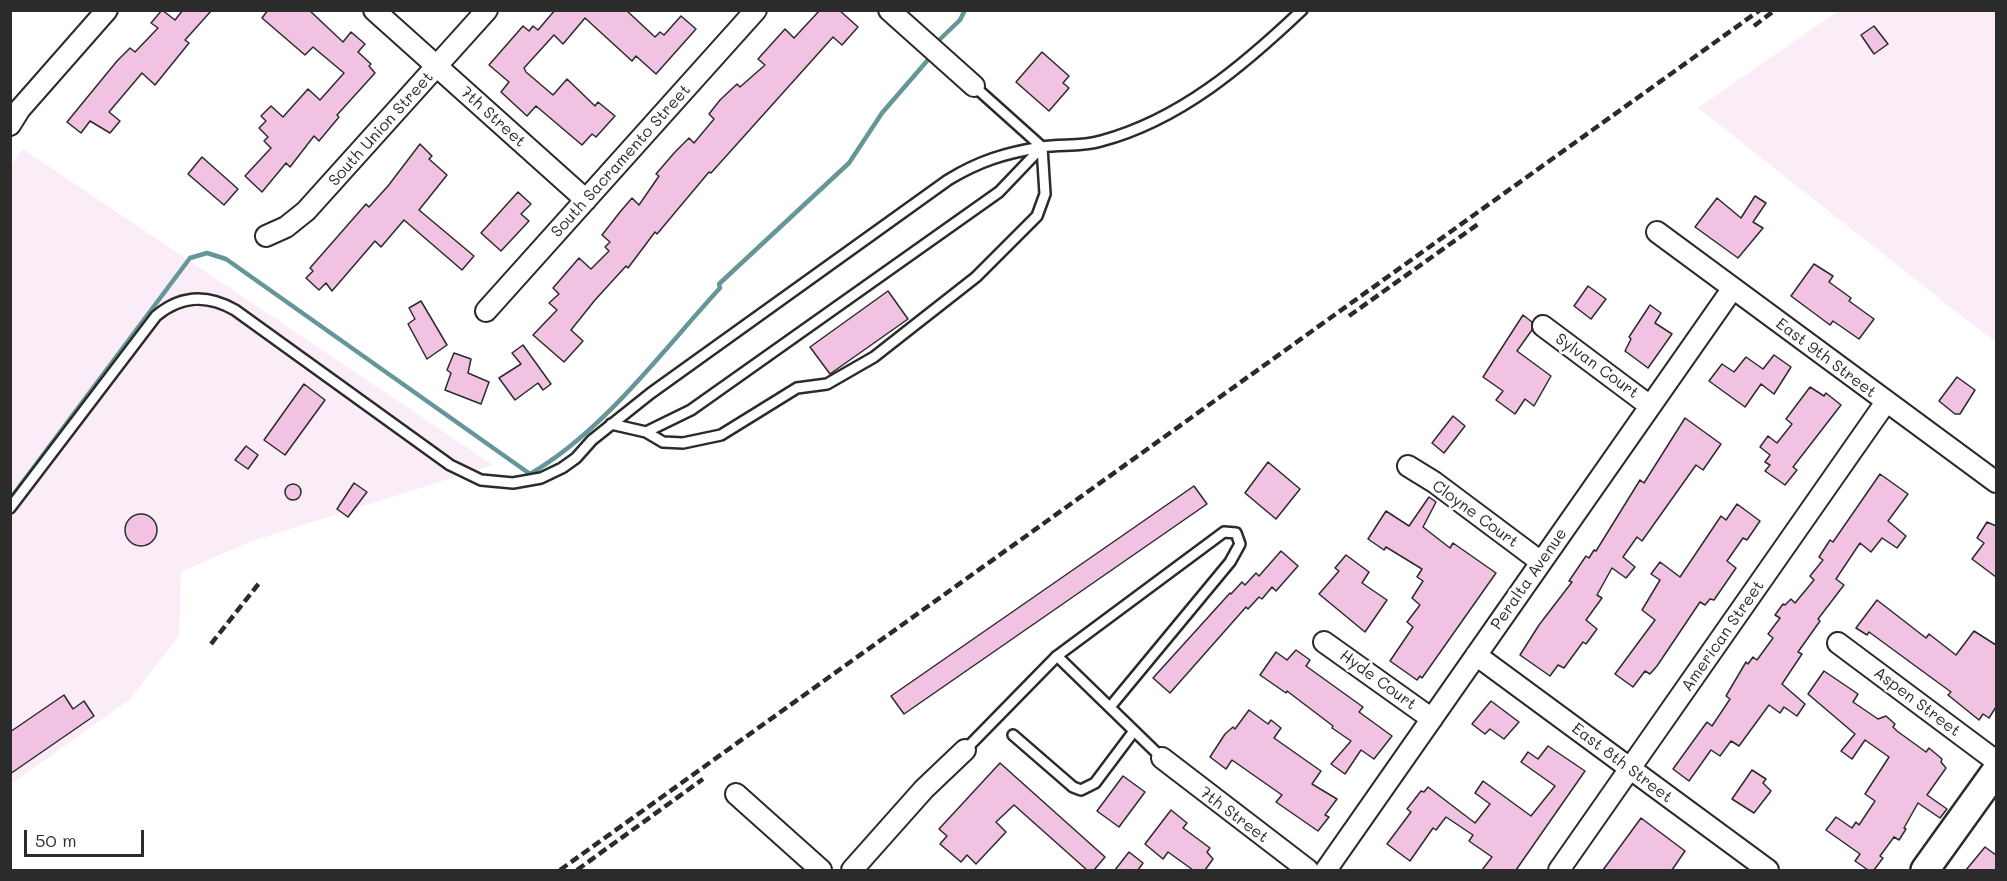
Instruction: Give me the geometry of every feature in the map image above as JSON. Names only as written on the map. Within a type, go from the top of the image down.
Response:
[{"type":"street","points":[[15,117],[107,10]]},
{"type":"street","name":"7th Street","points":[[374,10],[586,200]]},
{"type":"street","name":"South Union Street","points":[[266,236],[286,227],[306,211],[488,10]]},
{"type":"street","name":"South Sacramento Street","points":[[486,311],[756,10]]},
{"type":"street","points":[[889,10],[974,86]]},
{"type":"street","name":"East 9th Street","points":[[1657,232],[1996,482]]},
{"type":"street","name":"Peralta Avenue","points":[[1326,870],[1733,288]]},
{"type":"street","name":"Sylvan Court","points":[[1543,326],[1650,406]]},
{"type":"street","name":"American Street","points":[[1559,870],[1886,402]]},
{"type":"street","name":"Cloyne Court","points":[[1408,466],[1434,482],[1541,562]]},
{"type":"street","name":"Hyde Court","points":[[1324,642],[1432,719]]},
{"type":"street","name":"Aspen Street","points":[[1838,643],[1996,761]]},
{"type":"street","name":"East 8th Street","points":[[1476,655],[1768,870]]},
{"type":"street","points":[[852,870],[924,789],[965,750]]},
{"type":"street","name":"7th Street","points":[[1162,758],[1308,870]]},
{"type":"street","points":[[1925,870],[1996,771]]},
{"type":"street","points":[[736,794],[821,870]]},
{"type":"lane","points":[[10,508],[156,316],[176,303],[194,298],[217,300],[236,310],[450,465],[481,480],[513,483],[541,478],[576,458],[592,440],[651,393],[948,180],[977,162],[1042,147],[1101,141],[1130,132],[1163,116],[1213,86],[1251,59],[1302,10]]},
{"type":"lane","points":[[611,424],[646,432],[663,442],[673,443],[721,435],[797,388],[827,384],[874,357],[976,277],[1037,216],[1045,194],[1042,147],[974,86]]},
{"type":"lane","points":[[646,432],[691,410],[999,192],[1042,147]]},
{"type":"lane","points":[[965,750],[1057,656],[1224,532],[1236,533],[1240,544],[1230,562],[1110,707]]},
{"type":"lane","points":[[1057,656],[1162,758]]},
{"type":"lane","points":[[1013,735],[1073,788],[1081,790],[1095,783],[1134,731]]},
{"type":"shaded area","points":[[1838,11],[1996,11],[1996,343],[1698,108]]},
{"type":"shaded area","points":[[23,149],[493,465],[249,542],[181,572],[179,636],[129,700],[11,784],[10,166]]},
{"type":"building","points":[[162,10],[175,20],[183,10],[212,10],[185,40],[189,43],[155,85],[142,73],[109,112],[120,121],[110,133],[90,121],[81,133],[67,122],[117,61],[130,48],[135,52],[158,28],[151,23]]},
{"type":"building","points":[[268,10],[309,10],[343,42],[351,32],[365,44],[358,52],[371,64],[369,66],[375,73],[337,115],[339,117],[319,141],[314,136],[290,167],[286,163],[262,192],[245,176],[271,148],[264,141],[268,137],[259,128],[266,121],[261,116],[271,106],[283,117],[308,89],[320,100],[344,73],[313,47],[305,55],[262,18]]},
{"type":"building","points":[[555,10],[626,10],[655,37],[660,32],[664,35],[681,16],[696,29],[656,74],[636,56],[632,61],[585,18],[563,44],[554,35],[524,68],[526,72],[553,95],[567,79],[595,106],[598,102],[615,116],[596,137],[592,134],[582,145],[536,106],[527,116],[501,92],[509,82],[489,65],[523,26],[529,31],[533,26],[538,30]]},
{"type":"building","points":[[820,10],[839,10],[858,27],[842,45],[833,37],[711,173],[709,172],[657,234],[655,232],[628,268],[626,266],[595,300],[571,330],[583,341],[564,362],[533,335],[557,310],[549,303],[559,294],[553,288],[579,258],[591,269],[609,251],[605,247],[610,242],[602,235],[632,198],[639,205],[659,176],[656,174],[675,152],[689,138],[694,143],[714,119],[709,114],[720,100],[737,84],[740,87],[765,65],[758,59],[785,29],[794,38]]},
{"type":"building","points":[[1874,26],[1888,44],[1874,54],[1861,35]]},
{"type":"building","points":[[1042,52],[1069,76],[1063,83],[1069,88],[1049,111],[1016,82]]},
{"type":"building","points":[[420,144],[432,156],[429,159],[447,175],[419,210],[474,256],[462,270],[404,220],[381,247],[375,241],[332,291],[326,283],[319,290],[306,278],[313,271],[310,268],[366,204],[369,207],[388,186]]},
{"type":"building","points":[[202,157],[238,189],[224,205],[188,174]]},
{"type":"building","points":[[518,192],[531,204],[521,214],[529,221],[501,251],[481,233]]},
{"type":"building","points":[[1755,196],[1766,203],[1753,222],[1763,228],[1738,258],[1695,227],[1717,198],[1741,218]]},
{"type":"building","points":[[1814,264],[1833,276],[1829,282],[1851,298],[1849,301],[1874,319],[1859,339],[1833,321],[1830,325],[1791,296]]},
{"type":"building","points":[[1588,286],[1606,299],[1591,319],[1574,306]]},
{"type":"building","points":[[888,291],[908,319],[830,374],[810,347]]},
{"type":"building","points":[[421,301],[447,345],[427,359],[408,324],[415,319],[409,308]]},
{"type":"building","points":[[1650,305],[1661,313],[1655,323],[1672,334],[1648,368],[1625,351],[1631,339],[1629,337]]},
{"type":"building","points":[[1523,315],[1532,322],[1532,330],[1517,351],[1551,376],[1534,406],[1525,399],[1515,414],[1496,400],[1503,391],[1483,377]]},
{"type":"building","points":[[523,345],[551,384],[543,390],[538,383],[515,400],[499,378],[521,364],[512,353]]},
{"type":"building","points":[[454,353],[471,359],[468,373],[489,382],[481,404],[445,390],[451,373],[447,370]]},
{"type":"building","points":[[1774,355],[1791,367],[1774,394],[1761,384],[1745,407],[1709,381],[1722,364],[1734,372],[1746,357],[1763,369]]},
{"type":"building","points":[[1957,377],[1975,390],[1960,414],[1955,414],[1939,401]]},
{"type":"building","points":[[304,384],[325,400],[285,455],[264,440]]},
{"type":"building","points":[[1810,387],[1824,396],[1826,393],[1841,405],[1793,467],[1797,470],[1785,485],[1765,471],[1770,465],[1765,462],[1770,455],[1760,447],[1768,436],[1777,443],[1792,424],[1786,419]]},
{"type":"building","points":[[1453,416],[1465,426],[1444,453],[1432,443]]},
{"type":"building","points":[[1685,418],[1721,444],[1703,470],[1696,465],[1642,541],[1637,537],[1623,557],[1635,567],[1626,578],[1612,568],[1597,595],[1602,598],[1586,620],[1597,629],[1586,644],[1583,642],[1564,668],[1558,665],[1550,676],[1520,655],[1539,625],[1572,582],[1569,581],[1586,556],[1589,558],[1594,550],[1596,551],[1640,480],[1644,483]]},
{"type":"building","points":[[246,446],[258,455],[248,469],[235,460]]},
{"type":"building","points":[[1268,462],[1300,489],[1276,519],[1245,493]]},
{"type":"building","points":[[1880,474],[1908,494],[1888,521],[1906,536],[1897,548],[1882,538],[1871,552],[1860,543],[1836,579],[1844,585],[1818,619],[1820,621],[1798,652],[1802,654],[1782,684],[1805,704],[1797,716],[1784,707],[1780,713],[1769,705],[1739,746],[1731,741],[1720,756],[1711,750],[1689,781],[1673,769],[1707,722],[1712,726],[1730,699],[1726,696],[1746,662],[1748,664],[1753,657],[1757,660],[1773,638],[1768,634],[1780,618],[1775,615],[1783,604],[1785,605],[1791,599],[1795,603],[1814,580],[1810,576],[1823,560],[1819,557],[1830,540],[1833,542]]},
{"type":"building","points":[[354,483],[367,492],[348,517],[337,509]]},
{"type":"building","points":[[293,484],[299,486],[301,492],[299,498],[293,500],[287,498],[285,492],[287,486]]},
{"type":"building","points":[[1194,486],[1207,504],[904,714],[891,696]]},
{"type":"building","points":[[1429,497],[1436,502],[1423,527],[1450,548],[1453,543],[1496,573],[1422,678],[1420,676],[1417,680],[1390,661],[1413,627],[1407,622],[1420,605],[1412,598],[1423,581],[1417,577],[1422,569],[1386,547],[1384,550],[1368,539],[1386,511],[1409,526]]},
{"type":"building","points":[[1737,504],[1760,521],[1747,540],[1743,538],[1727,561],[1736,568],[1714,600],[1710,599],[1705,605],[1700,602],[1657,666],[1650,674],[1645,671],[1633,687],[1615,674],[1655,620],[1642,610],[1660,580],[1651,574],[1660,562],[1680,577],[1721,516],[1726,520]]},
{"type":"building","points":[[141,514],[152,519],[157,530],[152,541],[141,546],[130,541],[125,530],[130,519]]},
{"type":"building","points":[[1987,522],[1996,526],[1996,577],[1972,559],[1984,543],[1977,538]]},
{"type":"building","points":[[1281,551],[1298,566],[1276,591],[1272,587],[1262,599],[1259,597],[1248,609],[1246,607],[1170,693],[1153,678],[1230,593],[1242,582],[1245,585],[1256,573],[1259,576]]},
{"type":"building","points":[[1346,555],[1369,572],[1362,583],[1387,600],[1365,632],[1319,594],[1339,571],[1335,568]]},
{"type":"building","points":[[1877,600],[1926,638],[1929,634],[1956,655],[1974,631],[1996,645],[1996,707],[1989,718],[1983,714],[1979,720],[1948,695],[1951,692],[1869,632],[1867,635],[1856,628]]},
{"type":"building","points":[[1296,650],[1310,660],[1306,666],[1363,707],[1359,712],[1392,736],[1374,759],[1361,750],[1345,774],[1331,764],[1351,741],[1287,691],[1286,693],[1260,675],[1276,652],[1287,660]]},
{"type":"building","points":[[1824,671],[1858,694],[1853,702],[1878,719],[1886,716],[1895,724],[1893,727],[1897,731],[1926,752],[1929,748],[1942,759],[1941,762],[1946,768],[1927,795],[1947,809],[1940,818],[1918,803],[1899,840],[1894,837],[1880,856],[1883,858],[1874,870],[1868,870],[1855,861],[1860,854],[1826,830],[1836,817],[1852,828],[1856,822],[1859,825],[1875,801],[1865,794],[1889,757],[1865,740],[1852,759],[1841,751],[1855,734],[1808,694]]},
{"type":"building","points":[[64,695],[73,709],[84,701],[94,716],[10,774],[10,732]]},
{"type":"building","points":[[1491,701],[1519,722],[1504,739],[1490,729],[1485,734],[1472,724]]},
{"type":"building","points":[[1249,710],[1268,724],[1271,720],[1281,728],[1274,738],[1321,771],[1312,784],[1337,799],[1325,815],[1329,817],[1318,831],[1276,802],[1282,795],[1232,760],[1226,769],[1210,757],[1225,734],[1233,727],[1235,729]]},
{"type":"building","points":[[1548,746],[1585,771],[1516,870],[1482,870],[1492,857],[1469,841],[1473,835],[1446,817],[1436,830],[1433,828],[1410,861],[1387,844],[1411,812],[1407,809],[1421,791],[1424,792],[1428,787],[1475,823],[1490,804],[1475,793],[1483,781],[1531,816],[1555,786],[1521,762],[1528,752],[1538,759]]},
{"type":"building","points":[[1000,763],[1105,857],[1094,870],[1087,870],[1014,805],[996,822],[1006,832],[976,864],[967,855],[961,862],[940,844],[947,836],[939,829]]},
{"type":"building","points":[[1752,770],[1766,779],[1763,783],[1771,791],[1754,813],[1732,799]]},
{"type":"building","points":[[1123,776],[1145,792],[1119,827],[1097,811]]},
{"type":"building","points":[[1171,810],[1187,823],[1183,828],[1210,848],[1207,852],[1213,859],[1205,870],[1193,870],[1168,852],[1163,859],[1145,844]]},
{"type":"building","points":[[1641,818],[1685,851],[1672,870],[1603,870]]},
{"type":"building","points":[[1985,847],[1996,855],[1996,870],[1966,870]]},
{"type":"building","points":[[1129,852],[1143,863],[1138,870],[1115,870]]},
{"type":"waterway","points":[[936,43],[960,20],[965,10]]},
{"type":"waterway","points":[[10,499],[190,258],[207,253],[226,259],[530,474],[583,436],[607,413],[720,288],[719,284],[849,163],[882,113],[933,54]]},
{"type":"railway","points":[[560,870],[1760,10]]},
{"type":"railway","points":[[1754,26],[1775,10]]},
{"type":"railway","points":[[1349,316],[1481,222]]},
{"type":"railway","points":[[211,644],[260,582]]},
{"type":"railway","points":[[577,870],[703,779]]}]
